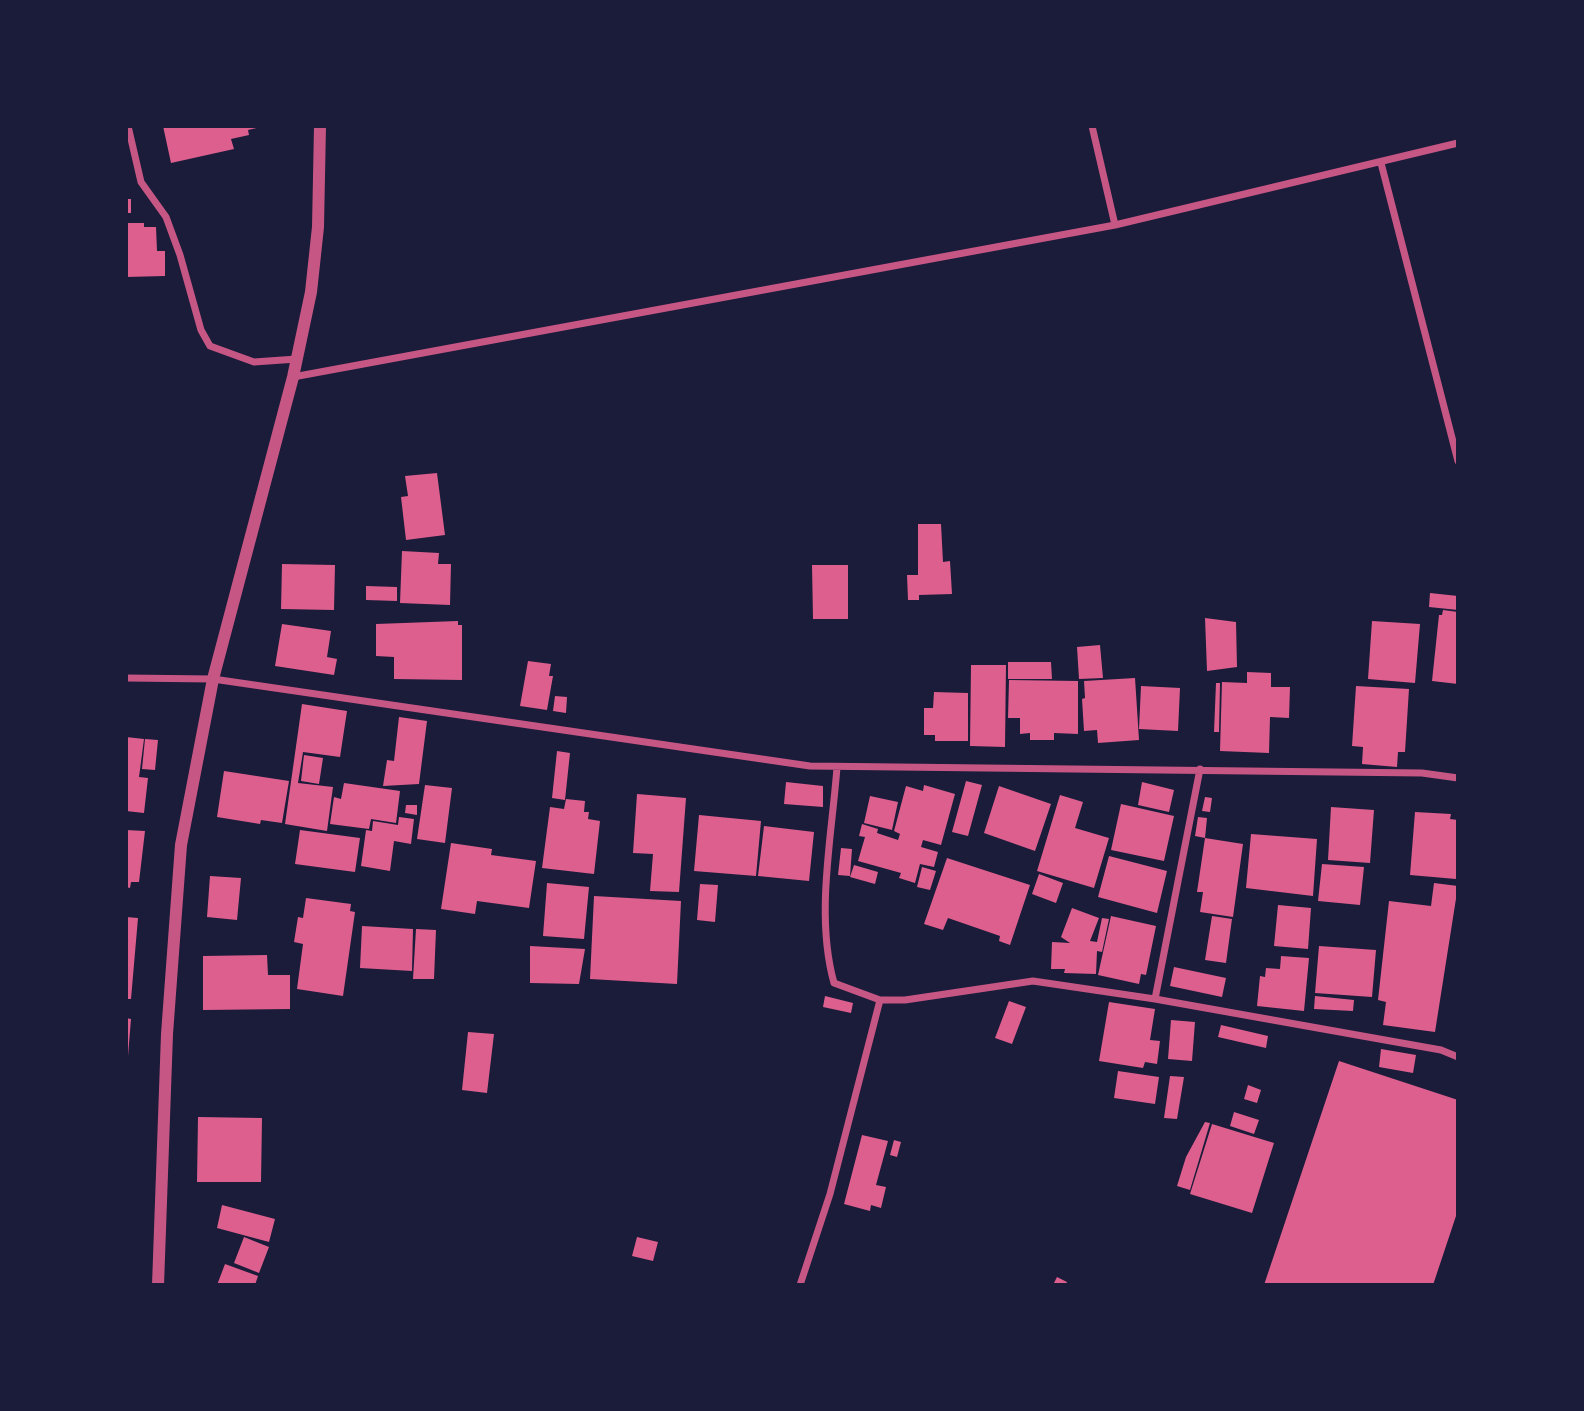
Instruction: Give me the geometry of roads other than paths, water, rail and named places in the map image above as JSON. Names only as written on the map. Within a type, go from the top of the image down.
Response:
[{"type":"street","points":[[128,126],[141,182],[166,217],[180,255],[201,330],[209,346],[254,362],[297,359]]},
{"type":"street","points":[[158,1285],[174,917],[191,786],[213,679],[297,359],[310,292],[318,227],[320,126]]},
{"type":"street","points":[[1092,126],[1115,225]]},
{"type":"street","points":[[293,377],[1115,225],[1458,143]]},
{"type":"street","points":[[1381,163],[1458,461]]},
{"type":"street","points":[[126,678],[213,679],[810,766],[1422,773],[1458,778]]},
{"type":"street","points":[[837,767],[826,905],[828,964],[834,983],[880,1000],[905,1000],[1033,981],[1155,999],[1441,1050],[1458,1057]]},
{"type":"street","points":[[1155,999],[1200,769]]},
{"type":"street","points":[[800,1285],[830,1194],[880,1000]]}]
